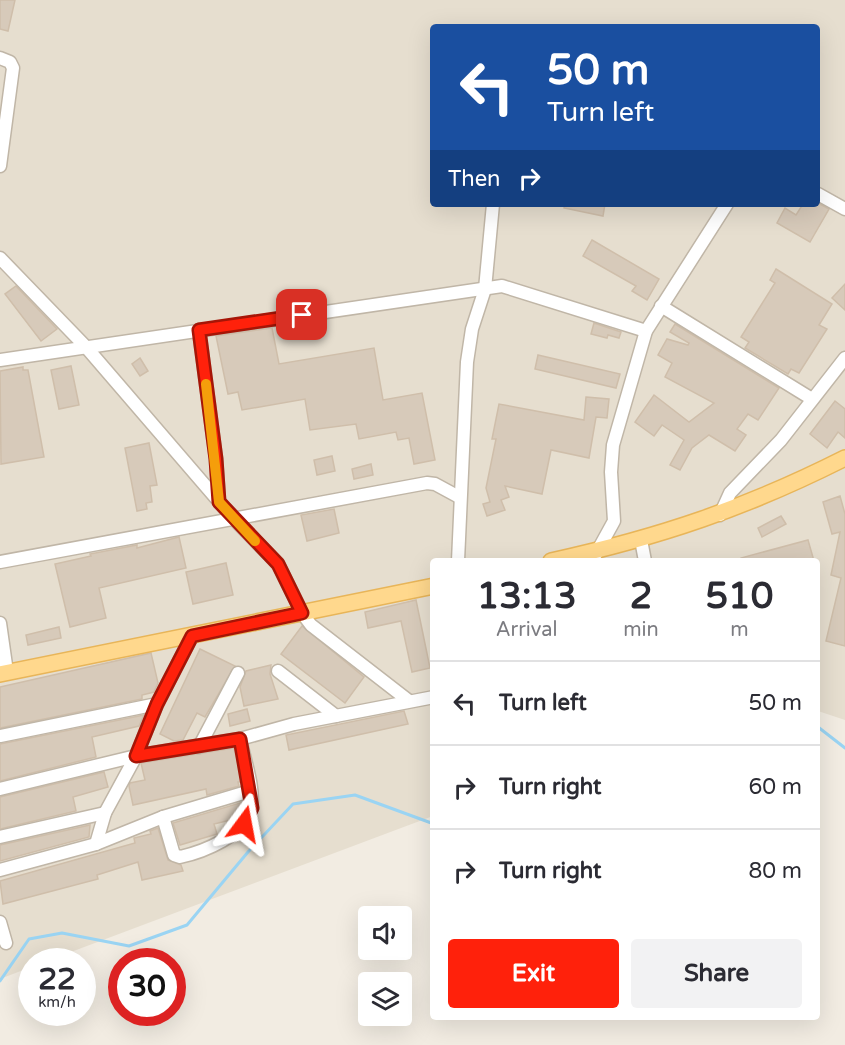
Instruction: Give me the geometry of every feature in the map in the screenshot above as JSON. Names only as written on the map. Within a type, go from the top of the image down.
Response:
[{"type":"main road","points":[[578,558],[596,556],[720,515],[777,492],[845,458]]},
{"type":"main road","points":[[3,673],[430,587]]},
{"type":"street","points":[[0,58],[10,62],[13,68],[0,166]]},
{"type":"street","points":[[820,195],[845,209]]},
{"type":"street","points":[[458,558],[459,497],[467,362],[472,329],[485,288],[493,207]]},
{"type":"street","points":[[596,556],[614,521],[611,472],[613,445],[646,331],[725,207]]},
{"type":"street","points":[[0,258],[86,347],[234,519],[278,564],[302,613],[324,636],[410,701]]},
{"type":"street","points":[[0,360],[502,286],[646,331]]},
{"type":"street","points":[[662,306],[812,399]]},
{"type":"street","points":[[199,330],[216,459],[219,502]]},
{"type":"street","points":[[720,515],[730,493],[781,440],[845,358]]},
{"type":"street","points":[[0,562],[427,483],[435,484],[459,497]]},
{"type":"street","points":[[641,540],[644,558]]},
{"type":"street","points":[[0,622],[3,673]]},
{"type":"street","points":[[96,844],[105,813],[136,756],[157,704],[192,636]]},
{"type":"street","points":[[279,671],[336,716]]},
{"type":"street","points":[[199,747],[238,673]]},
{"type":"street","points":[[0,789],[136,756],[240,739],[336,716],[430,698]]},
{"type":"street","points":[[0,736],[157,704]]},
{"type":"street","points":[[163,817],[174,855],[188,855],[233,833],[244,824],[252,808],[240,739]]},
{"type":"street","points":[[0,870],[96,844],[163,817],[250,791]]},
{"type":"street","points":[[0,837],[105,813]]},
{"type":"street","points":[[0,922],[6,943]]},
{"type":"shaded area","points":[[0,0],[845,0],[845,720],[820,712],[820,558],[430,558],[430,817],[82,948],[18,948],[18,972],[0,979]]},
{"type":"building","points":[[0,0],[15,0],[8,31],[0,29]]},
{"type":"building","points":[[820,204],[829,209],[810,242],[777,223],[785,208],[796,215],[801,207],[820,207]]},
{"type":"building","points":[[564,207],[604,207],[603,216]]},
{"type":"building","points":[[592,240],[659,279],[647,300],[632,291],[636,286],[583,256]]},
{"type":"building","points":[[776,269],[832,304],[819,325],[827,329],[799,373],[791,369],[788,374],[745,348],[749,342],[741,337],[775,283],[770,280]]},
{"type":"building","points":[[845,284],[845,310],[832,298]]},
{"type":"building","points":[[16,286],[57,329],[41,341],[5,294]]},
{"type":"building","points":[[320,321],[321,326],[301,331],[299,324]]},
{"type":"building","points":[[594,323],[621,332],[619,338],[591,334]]},
{"type":"building","points":[[675,324],[779,388],[758,420],[748,414],[737,429],[746,435],[735,451],[709,435],[692,448],[680,470],[670,465],[684,440],[662,425],[654,436],[635,422],[654,395],[689,422],[714,403],[665,377],[672,363],[658,355],[667,339],[688,345],[689,343],[670,332]]},
{"type":"building","points":[[272,328],[279,364],[374,348],[383,400],[422,393],[435,460],[414,464],[409,438],[398,440],[396,432],[359,439],[356,424],[310,430],[305,399],[242,410],[238,392],[228,394],[216,336]]},
{"type":"building","points":[[538,355],[620,374],[616,388],[535,369]]},
{"type":"building","points":[[140,358],[148,371],[140,376],[132,364]]},
{"type":"building","points":[[71,366],[79,405],[59,409],[51,370]]},
{"type":"building","points":[[23,367],[23,370],[28,370],[44,457],[1,464],[0,371]]},
{"type":"building","points":[[586,397],[609,399],[607,418],[596,417],[589,458],[551,450],[542,494],[505,486],[509,497],[501,500],[505,510],[487,516],[483,504],[490,502],[486,488],[496,439],[492,439],[499,404],[584,420]]},
{"type":"building","points":[[835,401],[845,409],[845,438],[838,432],[827,448],[810,434]]},
{"type":"building","points":[[149,443],[157,485],[150,486],[152,502],[146,503],[147,509],[137,511],[125,448]]},
{"type":"building","points":[[332,456],[335,471],[317,475],[314,460]]},
{"type":"building","points":[[371,464],[373,475],[354,479],[352,469]]},
{"type":"building","points":[[840,496],[845,514],[845,646],[826,641],[841,578],[831,575],[840,532],[832,534],[823,502]]},
{"type":"building","points":[[334,509],[339,533],[307,541],[301,515]]},
{"type":"building","points":[[781,516],[786,524],[762,537],[758,528]]},
{"type":"building","points":[[179,537],[186,568],[99,588],[106,618],[70,627],[55,564],[91,556],[90,554],[137,545],[137,548]]},
{"type":"building","points":[[808,540],[813,558],[741,558]]},
{"type":"building","points":[[226,563],[233,595],[193,604],[186,572]]},
{"type":"building","points":[[416,600],[430,668],[412,672],[401,621],[368,628],[365,612]]},
{"type":"building","points":[[302,626],[364,677],[345,703],[281,654]]},
{"type":"building","points":[[59,627],[61,638],[28,645],[26,635]]},
{"type":"building","points":[[200,649],[235,666],[205,717],[197,713],[183,740],[174,741],[160,734]]},
{"type":"building","points":[[151,653],[158,683],[154,692],[142,695],[142,699],[0,728],[0,687]]},
{"type":"building","points":[[271,665],[270,674],[278,699],[244,706],[240,687],[246,671]]},
{"type":"building","points":[[247,709],[250,721],[230,726],[228,714]]},
{"type":"building","points":[[404,711],[408,724],[289,750],[286,735]]},
{"type":"building","points":[[144,715],[139,726],[92,737],[96,757],[0,781],[0,744]]},
{"type":"building","points":[[234,748],[242,782],[238,782],[239,786],[207,795],[206,789],[133,805],[129,786],[130,783],[145,780],[141,763]]},
{"type":"building","points":[[104,772],[108,787],[73,797],[76,811],[0,829],[0,797]]},
{"type":"building","points":[[243,802],[238,818],[214,824],[217,834],[180,845],[173,823]]},
{"type":"building","points":[[90,825],[89,837],[0,861],[0,845]]},
{"type":"building","points":[[158,828],[168,860],[181,865],[183,871],[142,880],[138,862],[97,875],[98,879],[3,904],[0,881],[135,843],[134,838],[151,834],[150,831]]},
{"type":"waterway","points":[[820,729],[845,748]]},
{"type":"waterway","points":[[0,981],[29,939],[62,933],[129,946],[187,925],[248,852],[293,804],[355,795],[430,823]]},
{"type":"slow traffic","points":[[206,384],[219,502],[255,541]]},
{"type":"route","points":[[244,824],[252,808],[240,739],[136,756],[157,704],[192,636],[302,613],[278,564],[219,502],[216,459],[199,330],[302,315]]}]
